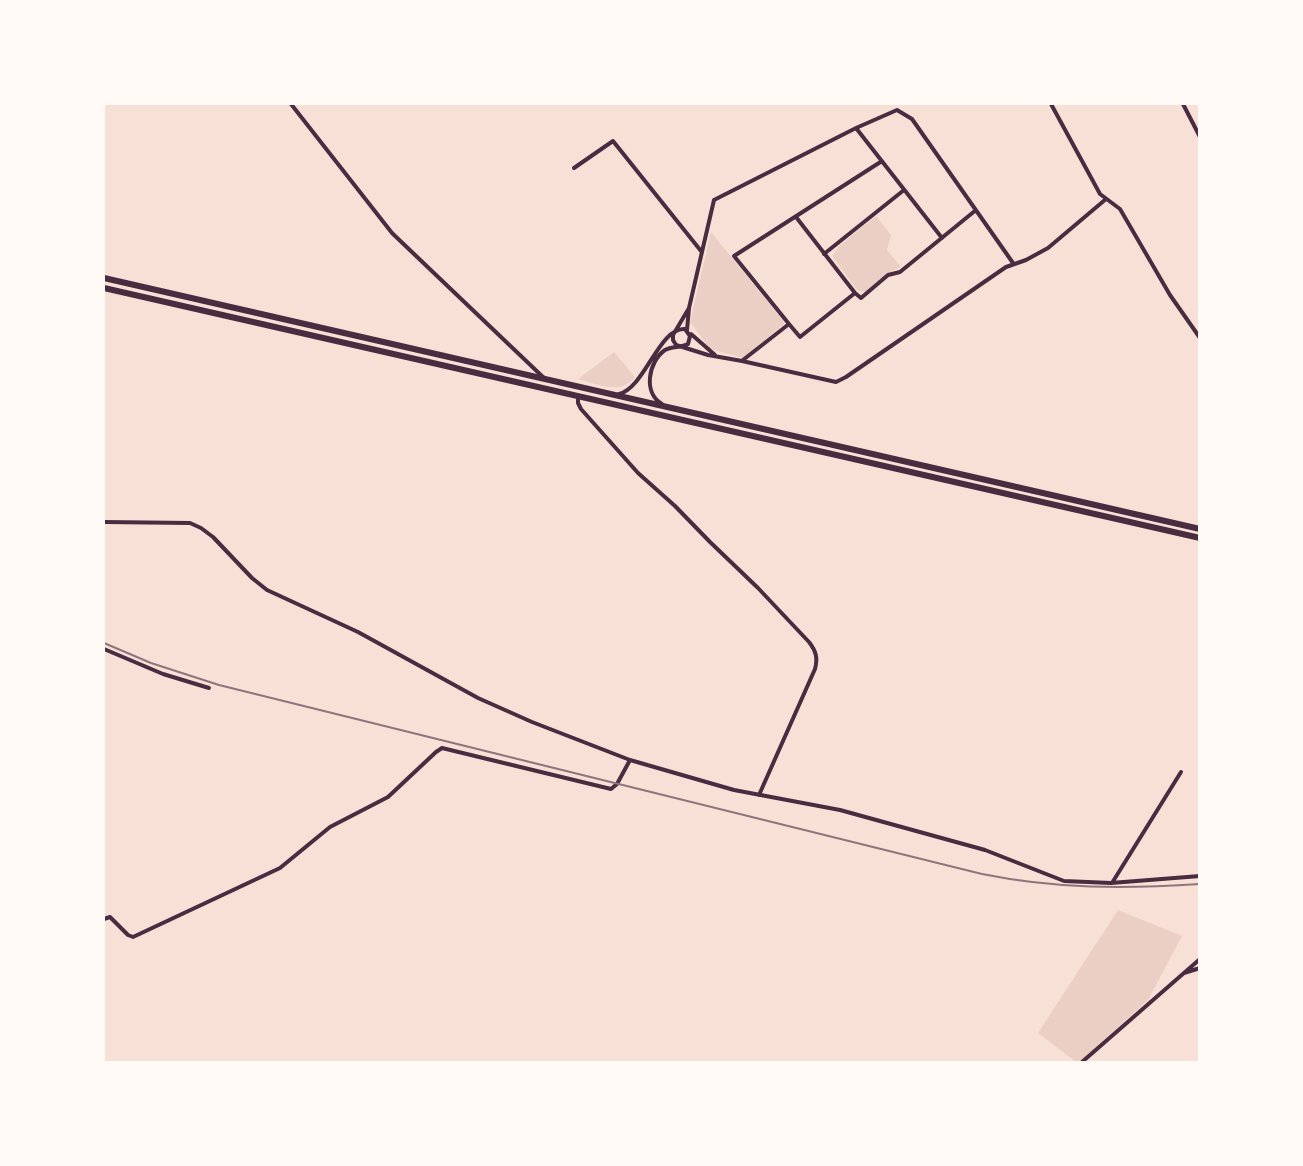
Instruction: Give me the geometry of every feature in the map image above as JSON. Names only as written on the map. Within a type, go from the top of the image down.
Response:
[{"type":"main road","points":[[104,278],[1200,529]]},
{"type":"main road","points":[[104,288],[1200,538]]},
{"type":"street","points":[[291,104],[392,233],[545,379]]},
{"type":"street","points":[[1051,104],[1096,185],[1106,200],[1120,209],[1170,295],[1200,338]]},
{"type":"street","points":[[1183,104],[1200,137]]},
{"type":"street","points":[[668,408],[655,400],[651,393],[651,374],[661,354],[666,350],[688,344],[691,339],[688,331],[689,309],[714,200],[886,114],[897,110],[912,119],[1013,263]]},
{"type":"street","points":[[856,128],[942,238]]},
{"type":"street","points":[[574,168],[613,141],[701,251]]},
{"type":"street","points":[[855,293],[800,337],[734,256],[882,161]]},
{"type":"street","points":[[824,254],[904,190]]},
{"type":"street","points":[[674,332],[673,340],[679,346],[708,355],[831,382],[840,381],[1013,263],[1026,260],[1048,248],[1106,200]]},
{"type":"street","points":[[795,217],[861,298],[888,275],[900,272],[976,210]]},
{"type":"street","points":[[610,395],[621,394],[630,389],[689,309]]},
{"type":"street","points":[[742,361],[789,324]]},
{"type":"street","points":[[674,332],[682,328],[688,331],[715,355]]},
{"type":"street","points":[[578,396],[581,409],[638,473],[758,588],[815,650],[817,660],[814,669],[759,795]]},
{"type":"street","points":[[104,522],[189,523],[201,528],[267,590],[357,632],[478,698],[532,722],[630,760],[721,787],[840,810],[985,850],[1064,881],[1111,883],[1200,876]]},
{"type":"street","points":[[104,650],[163,674],[209,688]]},
{"type":"street","points":[[104,919],[110,917],[133,937],[280,867],[330,827],[388,796],[442,748],[606,789],[611,789],[617,784],[630,760]]},
{"type":"street","points":[[1111,883],[1181,772]]},
{"type":"street","points":[[1082,1062],[1200,959]]},
{"type":"street","points":[[1184,973],[1200,968]]},
{"type":"shaded area","points":[[876,216],[891,235],[887,250],[901,267],[886,274],[862,292],[857,290],[832,256],[839,246]]},
{"type":"shaded area","points":[[711,232],[785,323],[743,358],[710,349],[690,322]]},
{"type":"shaded area","points":[[614,352],[635,377],[629,383],[623,386],[608,387],[578,379]]},
{"type":"shaded area","points":[[1118,910],[1182,936],[1148,1000],[1079,1062],[1076,1062],[1038,1033]]},
{"type":"railway","points":[[104,643],[151,663],[219,685],[982,874],[1063,885],[1144,887],[1200,884]]}]
